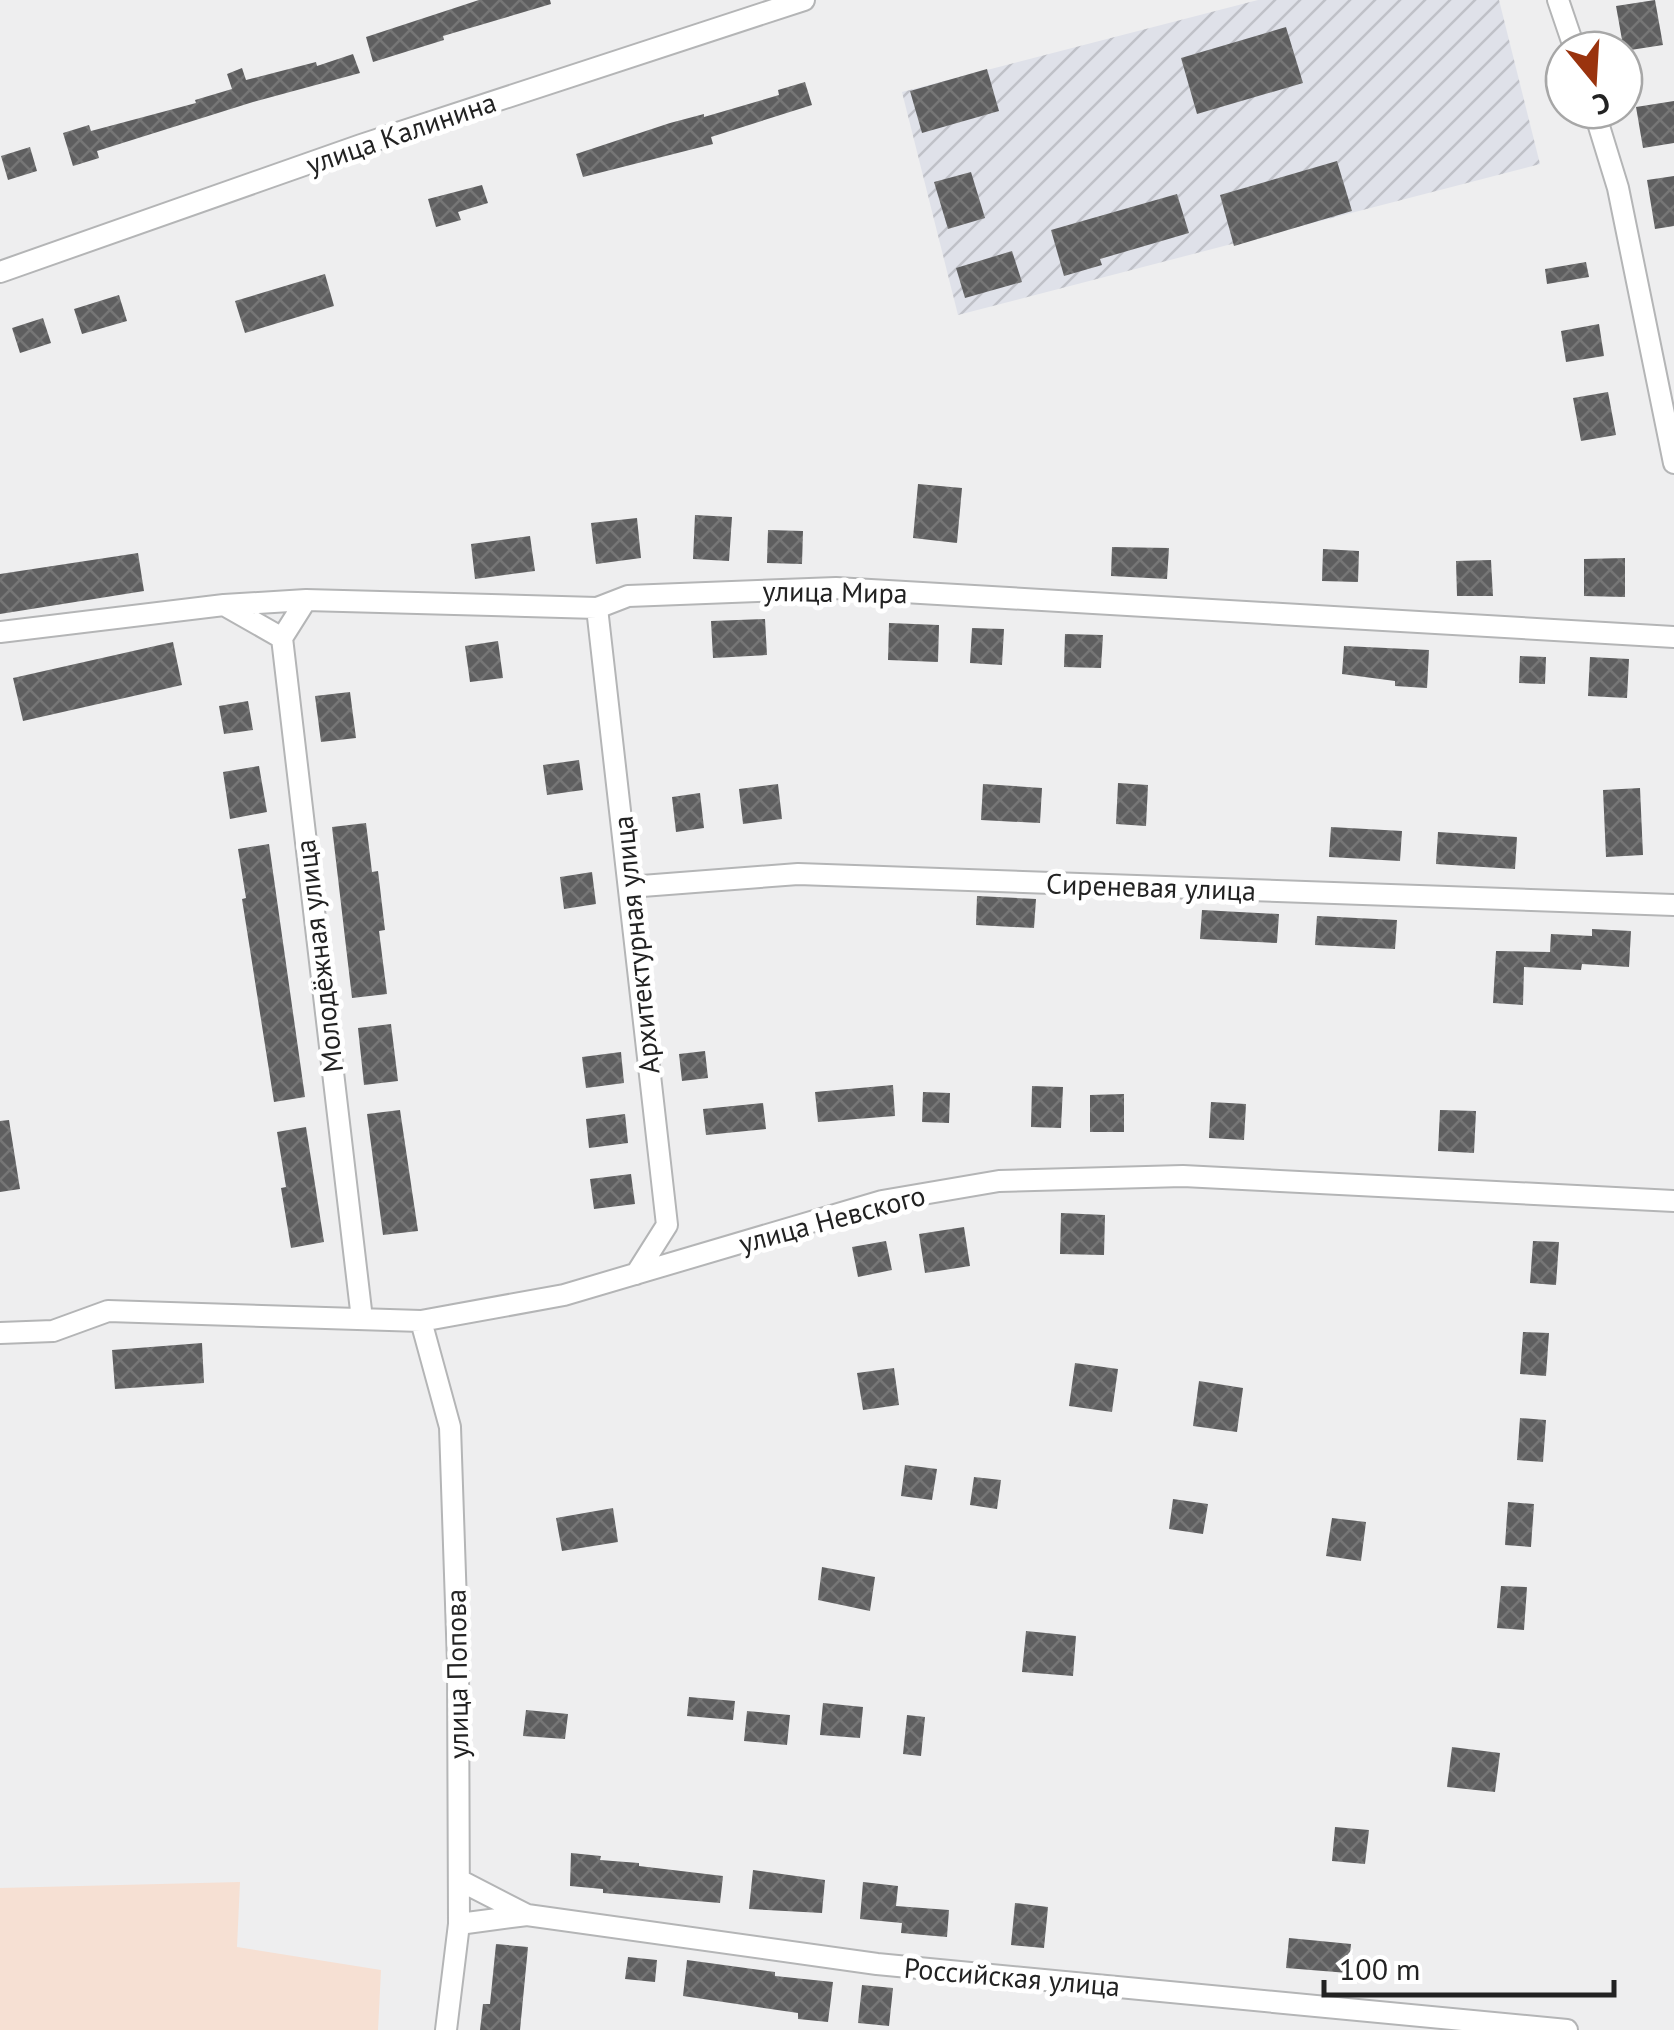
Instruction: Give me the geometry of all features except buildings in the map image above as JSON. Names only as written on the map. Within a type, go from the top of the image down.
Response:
[{"type":"street","name":"улица Калинина","points":[[0,272],[379,139],[804,0]]},
{"type":"street","points":[[1558,0],[1568,30]]},
{"type":"street","points":[[1600,130],[1618,188],[1674,463]]},
{"type":"street","name":"улица Мира","points":[[0,632],[224,605],[306,600],[598,608],[628,596],[836,588],[1674,636]]},
{"type":"street","points":[[224,605],[282,638],[306,600]]},
{"type":"street","name":"Архитектурная улица","points":[[598,608],[667,1224],[636,1274]]},
{"type":"street","name":"Молодёжная улица","points":[[282,638],[362,1319]]},
{"type":"street","name":"Сиреневая улица","points":[[629,886],[798,874],[1674,905]]},
{"type":"street","name":"улица Невского","points":[[0,1333],[54,1331],[108,1312],[421,1321],[564,1295],[882,1201],[999,1181],[1183,1176],[1674,1200]]},
{"type":"street","name":"улица Попова","points":[[421,1321],[450,1427],[458,1663],[459,1924],[446,2030]]},
{"type":"street","points":[[459,1880],[527,1915]]},
{"type":"street","name":"Российская улица","points":[[459,1924],[527,1915],[876,1964],[1567,2030]]},
{"type":"shaded area","points":[[1258,0],[1499,0],[1540,164],[958,315],[902,92]]},
{"type":"shaded area","points":[[240,1882],[237,1947],[381,1970],[378,2030],[0,2030],[0,1888]]}]
